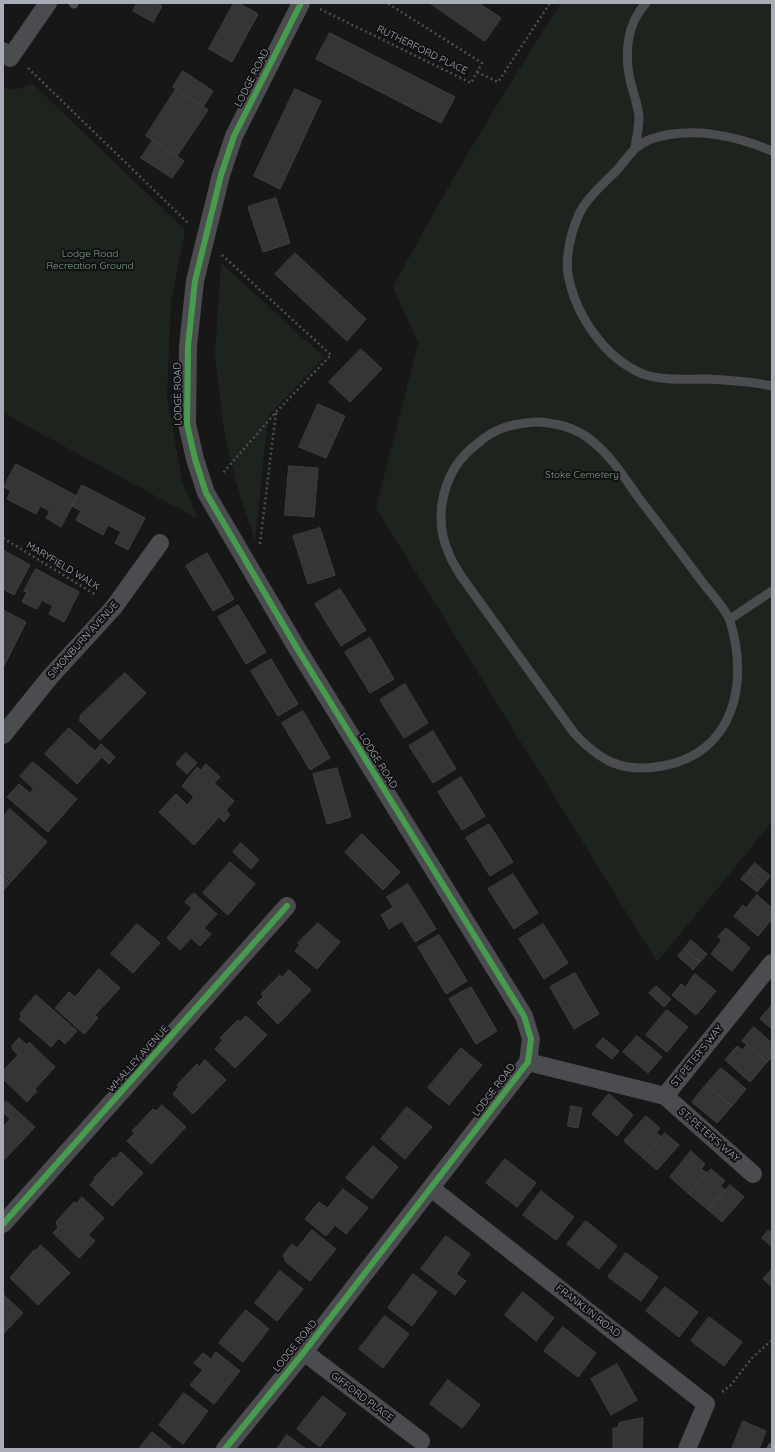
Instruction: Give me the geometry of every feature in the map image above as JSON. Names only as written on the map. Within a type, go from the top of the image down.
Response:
[{"type":"street","points":[[9,53],[48,3]]},
{"type":"street","name":"LODGE ROAD","points":[[225,1449],[304,1352],[528,1062],[531,1039],[524,1016],[298,650],[206,493],[195,459],[188,424],[188,346],[195,281],[221,175],[234,136],[308,5]]},
{"type":"street","name":"SIMONBURN AVENUE","points":[[3,735],[50,678],[114,606],[160,542]]},
{"type":"street","name":"WHALLEY AVENUE","points":[[3,1224],[287,906]]},
{"type":"street","name":"ST PETER'S WAY","points":[[528,1062],[665,1096],[772,962]]},
{"type":"street","name":"ST. PETER'S WAY","points":[[665,1096],[753,1174]]},
{"type":"street","name":"FRANKLIN ROAD","points":[[431,1188],[706,1404]]},
{"type":"street","name":"GIFFORD PLACE","points":[[304,1352],[421,1441]]},
{"type":"street","points":[[687,1449],[706,1404]]},
{"type":"lane","points":[[635,148],[639,116],[629,71],[628,41],[636,13],[646,3]]},
{"type":"lane","points":[[772,151],[754,143],[699,133],[671,134],[650,140],[635,148],[583,207],[570,241],[568,272],[576,304],[596,336],[616,357],[642,373],[664,380],[750,381],[772,386]]},
{"type":"lane","points":[[536,422],[556,423],[575,430],[607,454],[730,618],[738,657],[736,699],[729,719],[711,741],[692,756],[674,764],[649,768],[629,768],[606,760],[588,747],[574,733],[461,576],[449,554],[442,526],[441,504],[446,485],[455,468],[468,450],[502,428],[536,422]]},
{"type":"lane","points":[[730,618],[772,591]]},
{"type":"path","points":[[477,72],[498,82],[550,3]]},
{"type":"path","points":[[9,53],[205,240],[331,355],[276,412],[206,493]]},
{"type":"path","points":[[252,570],[260,544],[276,412]]},
{"type":"path","points":[[706,1404],[730,1386],[752,1358],[772,1340]]},
{"type":"green space","name":"Stoke Cemetery","points":[[561,3],[772,3],[772,822],[657,962],[376,508],[418,343],[393,287],[474,144]]},
{"type":"green space","name":"Lodge Road Recreation Ground","points":[[33,84],[185,230],[171,301],[167,397],[182,481],[198,519],[3,413],[3,88],[18,89]]},
{"type":"green space","points":[[221,263],[324,357],[268,417],[255,541],[235,479],[223,425],[215,354]]},
{"type":"building","points":[[137,3],[157,3],[162,6],[153,22],[133,11]]},
{"type":"building","points":[[234,3],[239,3],[258,14],[232,62],[209,49]]},
{"type":"building","points":[[430,3],[479,3],[501,18],[485,41]]},
{"type":"building","points":[[330,33],[455,97],[441,123],[316,59]]},
{"type":"building","points":[[183,71],[213,91],[203,107],[173,87]]},
{"type":"building","points":[[176,89],[208,110],[177,156],[146,136]]},
{"type":"building","points":[[295,89],[321,101],[280,189],[254,176]]},
{"type":"building","points":[[153,140],[184,161],[172,178],[141,158]]},
{"type":"building","points":[[276,198],[290,243],[263,252],[248,207]]},
{"type":"building","points":[[295,253],[366,319],[347,341],[275,274]]},
{"type":"building","points":[[361,349],[382,369],[350,402],[329,382]]},
{"type":"building","points":[[318,404],[345,416],[326,458],[299,447]]},
{"type":"building","points":[[16,464],[77,496],[61,527],[46,518],[50,511],[40,506],[36,514],[7,499],[11,491],[4,487]]},
{"type":"building","points":[[289,466],[318,468],[314,517],[285,515]]},
{"type":"building","points":[[82,485],[145,518],[128,550],[115,543],[121,532],[108,525],[103,535],[76,520],[81,511],[72,506]]},
{"type":"building","points":[[320,528],[335,575],[308,584],[293,536]]},
{"type":"building","points":[[3,550],[30,565],[14,595],[3,589]]},
{"type":"building","points":[[207,553],[234,599],[213,611],[186,566]]},
{"type":"building","points":[[36,569],[79,592],[64,622],[49,614],[53,606],[42,600],[37,609],[22,602],[27,592],[24,591]]},
{"type":"building","points":[[340,589],[366,630],[341,646],[315,604]]},
{"type":"building","points":[[238,605],[266,652],[246,664],[218,617]]},
{"type":"building","points":[[3,610],[26,622],[3,668]]},
{"type":"building","points":[[370,638],[394,679],[370,693],[345,652]]},
{"type":"building","points":[[271,659],[298,704],[278,716],[251,671]]},
{"type":"building","points":[[125,673],[146,693],[100,740],[79,720],[81,717],[80,716]]},
{"type":"building","points":[[405,684],[428,723],[404,738],[380,700]]},
{"type":"building","points":[[303,711],[330,758],[310,770],[282,723]]},
{"type":"building","points":[[69,728],[95,751],[101,744],[115,757],[109,764],[102,757],[77,784],[45,754]]},
{"type":"building","points":[[433,731],[456,769],[433,783],[409,746]]},
{"type":"building","points":[[186,753],[197,763],[187,774],[176,764]]},
{"type":"building","points":[[33,762],[77,799],[48,832],[7,797],[19,784],[30,793],[34,789],[20,776]]},
{"type":"building","points":[[206,764],[220,777],[214,783],[234,801],[226,810],[230,815],[224,822],[219,817],[194,845],[159,812],[176,794],[187,805],[194,797],[182,786],[197,767],[201,770]]},
{"type":"building","points":[[337,768],[351,817],[327,824],[313,774]]},
{"type":"building","points":[[461,777],[485,816],[462,830],[438,792]]},
{"type":"building","points":[[10,809],[47,842],[11,882],[3,874],[3,817]]},
{"type":"building","points":[[489,824],[513,862],[490,876],[466,838]]},
{"type":"building","points":[[362,834],[400,872],[383,890],[345,852]]},
{"type":"building","points":[[241,843],[259,860],[251,869],[233,852]]},
{"type":"building","points":[[230,862],[255,884],[228,915],[203,893]]},
{"type":"building","points":[[755,863],[770,876],[764,884],[748,871]]},
{"type":"building","points":[[748,871],[764,884],[757,892],[741,879]]},
{"type":"building","points":[[513,874],[538,913],[514,929],[488,889]]},
{"type":"building","points":[[3,876],[10,883],[3,891]]},
{"type":"building","points":[[408,884],[436,929],[415,942],[402,921],[389,929],[381,915],[393,907],[387,897]]},
{"type":"building","points":[[194,893],[217,914],[204,928],[211,934],[200,946],[191,938],[180,950],[167,938],[192,908],[185,902]]},
{"type":"building","points":[[757,895],[772,908],[772,919],[758,936],[734,916],[743,905],[746,908]]},
{"type":"building","points":[[318,923],[340,942],[317,969],[295,951],[300,945],[298,943]]},
{"type":"building","points":[[137,924],[160,943],[133,973],[111,954]]},
{"type":"building","points":[[543,924],[568,963],[544,979],[519,939]]},
{"type":"building","points":[[726,928],[750,948],[732,971],[711,954],[722,940],[718,937]]},
{"type":"building","points":[[439,935],[467,981],[446,994],[418,947]]},
{"type":"building","points":[[691,940],[707,954],[700,962],[684,949]]},
{"type":"building","points":[[684,949],[700,962],[693,970],[678,956]]},
{"type":"building","points":[[99,969],[120,988],[95,1015],[98,1018],[84,1034],[55,1008],[69,992],[75,997]]},
{"type":"building","points":[[289,970],[311,990],[278,1024],[257,1003],[264,996],[261,994],[280,975],[282,977]]},
{"type":"building","points":[[575,973],[599,1014],[574,1029],[550,987]]},
{"type":"building","points":[[695,974],[716,991],[696,1015],[672,995],[681,984],[685,987]]},
{"type":"building","points":[[656,986],[671,999],[664,1007],[649,993]]},
{"type":"building","points":[[471,987],[497,1031],[476,1044],[449,999]]},
{"type":"building","points":[[36,995],[77,1031],[65,1044],[59,1038],[51,1047],[19,1019],[22,1016],[20,1014]]},
{"type":"building","points":[[772,1005],[772,1029],[760,1019]]},
{"type":"building","points":[[667,1010],[688,1027],[667,1052],[646,1035]]},
{"type":"building","points":[[246,1016],[267,1035],[235,1068],[215,1049],[223,1040],[220,1038],[238,1020],[240,1022]]},
{"type":"building","points":[[754,1027],[772,1043],[772,1057],[767,1062],[742,1041]]},
{"type":"building","points":[[637,1036],[662,1057],[648,1073],[623,1052]]},
{"type":"building","points":[[19,1038],[27,1045],[29,1042],[55,1067],[34,1090],[37,1091],[27,1102],[3,1079],[3,1071],[18,1055],[13,1050],[12,1046]]},
{"type":"building","points":[[603,1038],[619,1051],[612,1059],[596,1046]]},
{"type":"building","points":[[747,1045],[767,1062],[750,1082],[725,1060],[737,1046],[742,1050]]},
{"type":"building","points":[[461,1048],[482,1065],[449,1105],[428,1088]]},
{"type":"building","points":[[205,1060],[226,1080],[193,1114],[173,1094],[179,1087],[177,1085],[197,1064],[199,1067]]},
{"type":"building","points":[[721,1068],[746,1089],[732,1106],[706,1085]]},
{"type":"building","points":[[706,1085],[732,1106],[717,1123],[692,1102]]},
{"type":"building","points":[[609,1094],[633,1115],[617,1136],[592,1114]]},
{"type":"building","points":[[6,1101],[35,1127],[5,1159],[3,1158],[3,1127],[10,1119],[3,1112],[3,1104]]},
{"type":"building","points":[[162,1105],[186,1127],[151,1164],[127,1141],[135,1133],[132,1131],[153,1109],[156,1111]]},
{"type":"building","points":[[571,1106],[582,1108],[578,1128],[568,1126]]},
{"type":"building","points":[[407,1107],[432,1127],[405,1159],[381,1139]]},
{"type":"building","points":[[646,1116],[660,1128],[656,1133],[661,1137],[643,1158],[624,1141]]},
{"type":"building","points":[[665,1133],[679,1145],[657,1170],[643,1158]]},
{"type":"building","points":[[373,1146],[398,1167],[372,1199],[346,1178]]},
{"type":"building","points":[[691,1151],[705,1164],[701,1169],[707,1173],[689,1194],[670,1177]]},
{"type":"building","points":[[121,1152],[143,1173],[112,1206],[90,1185],[95,1179],[94,1178],[114,1157],[115,1159]]},
{"type":"building","points":[[505,1159],[536,1183],[517,1207],[486,1183]]},
{"type":"building","points":[[711,1169],[725,1181],[720,1186],[726,1190],[708,1210],[689,1194]]},
{"type":"building","points":[[730,1185],[744,1197],[722,1222],[708,1210]]},
{"type":"building","points":[[343,1189],[368,1208],[346,1234],[335,1225],[326,1236],[305,1219],[319,1202],[327,1208]]},
{"type":"building","points":[[541,1191],[574,1217],[556,1240],[523,1215]]},
{"type":"building","points":[[82,1197],[104,1218],[88,1235],[95,1241],[79,1258],[53,1233],[58,1228],[56,1222],[74,1202],[76,1204]]},
{"type":"building","points":[[586,1221],[617,1246],[599,1269],[567,1244]]},
{"type":"building","points":[[312,1230],[336,1249],[310,1281],[286,1262],[283,1255],[292,1244],[297,1248]]},
{"type":"building","points":[[769,1230],[772,1233],[772,1247],[762,1238]]},
{"type":"building","points":[[446,1236],[470,1254],[456,1274],[466,1281],[455,1295],[421,1269]]},
{"type":"building","points":[[41,1245],[70,1273],[38,1305],[10,1278],[34,1250],[35,1251]]},
{"type":"building","points":[[626,1253],[658,1277],[641,1301],[608,1277]]},
{"type":"building","points":[[772,1269],[772,1287],[763,1279]]},
{"type":"building","points":[[280,1271],[303,1289],[277,1321],[255,1303]]},
{"type":"building","points":[[413,1274],[437,1292],[412,1326],[388,1308]]},
{"type":"building","points":[[665,1287],[698,1312],[679,1337],[646,1311]]},
{"type":"building","points":[[523,1292],[554,1318],[536,1341],[505,1315]]},
{"type":"building","points":[[3,1294],[23,1313],[3,1334]]},
{"type":"building","points":[[246,1310],[269,1329],[243,1362],[219,1343]]},
{"type":"building","points":[[385,1316],[409,1334],[383,1368],[359,1349]]},
{"type":"building","points":[[709,1317],[742,1342],[724,1366],[691,1341]]},
{"type":"building","points":[[563,1327],[596,1353],[578,1377],[544,1351]]},
{"type":"building","points":[[216,1352],[240,1371],[214,1404],[190,1385],[203,1370],[194,1363],[203,1353],[211,1359]]},
{"type":"building","points":[[617,1364],[637,1400],[611,1415],[591,1379]]},
{"type":"building","points":[[448,1380],[480,1405],[462,1428],[430,1404]]},
{"type":"building","points":[[184,1393],[208,1411],[183,1444],[159,1425]]},
{"type":"building","points":[[323,1396],[346,1414],[320,1447],[297,1429]]},
{"type":"building","points":[[643,1418],[642,1449],[613,1449],[613,1428],[618,1428],[619,1423]]},
{"type":"building","points":[[743,1421],[766,1431],[759,1449],[732,1449]]},
{"type":"building","points":[[152,1432],[173,1449],[139,1449]]},
{"type":"building","points":[[287,1435],[306,1449],[277,1449]]},
{"type":"cycle path","points":[[225,1449],[304,1352],[528,1062],[531,1039],[524,1016],[298,650],[206,493],[195,459],[187,424],[188,346],[195,281],[221,175],[234,136],[301,3]]},
{"type":"cycle path","points":[[3,1224],[287,906]]}]
